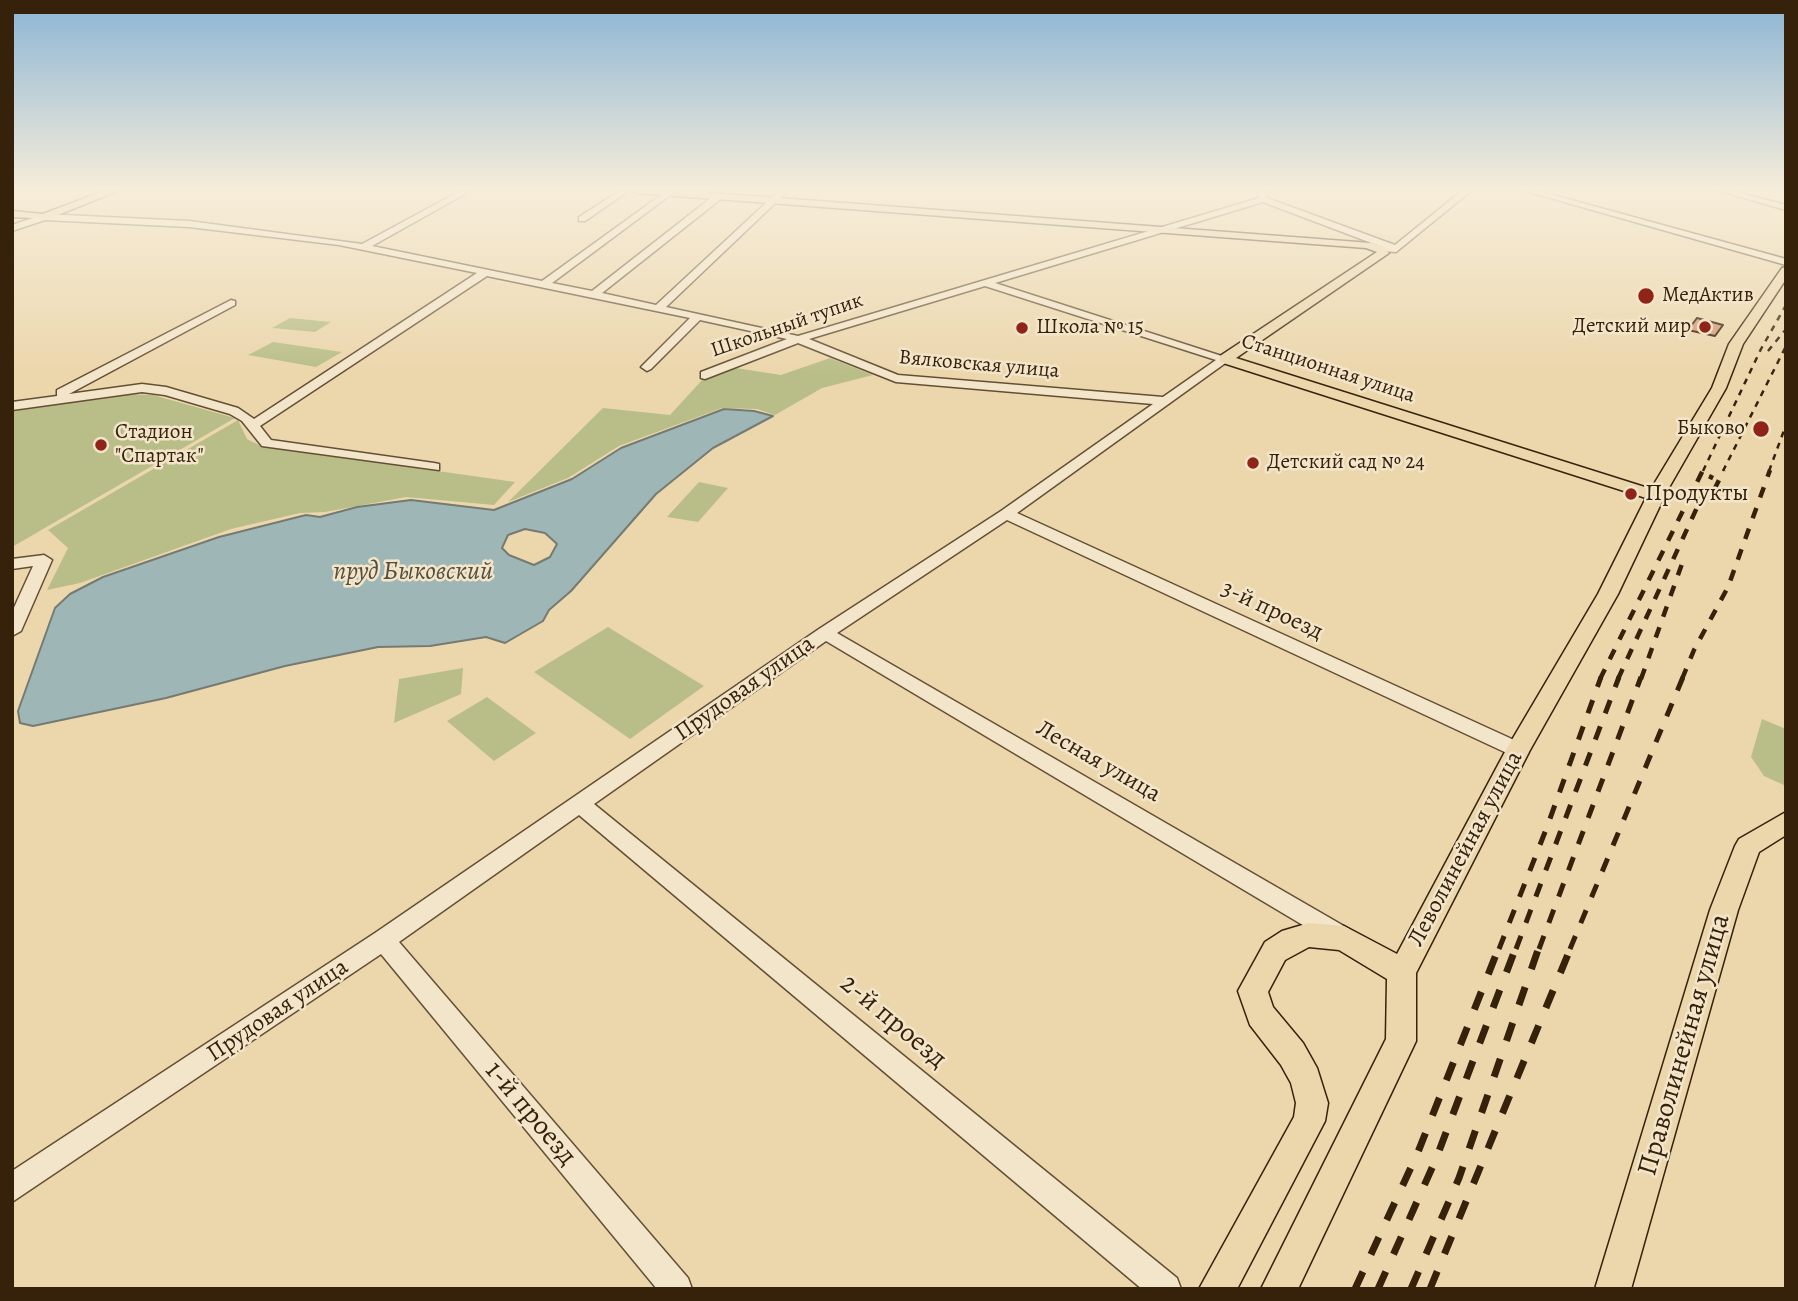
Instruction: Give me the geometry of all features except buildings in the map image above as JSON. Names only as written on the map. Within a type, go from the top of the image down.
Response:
[{"type":"main road","name":"Прудовая улица","points":[[1225,359],[1383,253],[1381,251]]},
{"type":"main road","name":"Леволинейная улица","points":[[1217,1289],[1308,1121],[1312,1103],[1306,1079],[1292,1054],[1261,1015],[1253,991],[1275,950],[1292,940],[1309,935],[1344,938],[1402,972],[1518,750],[1608,594],[1656,496],[1719,388],[1736,344],[1786,270]]},
{"type":"main road","name":"Станционная улица","points":[[1225,359],[1656,496]]},
{"type":"main road","name":"Праволинейная улица","points":[[1613,1289],[1724,910],[1748,846],[1786,822]]},
{"type":"main road","points":[[1279,1289],[1401,1041],[1402,972]]},
{"type":"street","name":"Вялковская улица","points":[[388,251],[798,339],[896,378],[1163,401]]},
{"type":"street","points":[[546,283],[590,251]]},
{"type":"street","points":[[595,294],[650,251]]},
{"type":"street","points":[[659,308],[720,251]]},
{"type":"street","name":"Школьный тупик","points":[[705,375],[798,339],[1097,251]]},
{"type":"street","points":[[1745,251],[1786,262]]},
{"type":"street","points":[[253,425],[487,271]]},
{"type":"street","name":"Станционная улица","points":[[986,283],[1225,359]]},
{"type":"street","points":[[50,398],[231,303]]},
{"type":"street","name":"Школьный тупик","points":[[647,367],[698,316]]},
{"type":"street","name":"Прудовая улица","points":[[12,1188],[383,940],[825,634],[1006,514],[1225,359]]},
{"type":"street","points":[[12,406],[50,398],[142,388],[166,391],[234,411],[253,425],[267,443],[434,467]]},
{"type":"street","name":"3-й проезд","points":[[1006,514],[1518,750]]},
{"type":"street","points":[[12,564],[44,560],[12,631]]},
{"type":"street","name":"Лесная улица","points":[[825,634],[1344,938]]},
{"type":"street","name":"2-й проезд","points":[[580,804],[1166,1289]]},
{"type":"street","name":"1-й проезд","points":[[383,940],[677,1289]]},
{"type":"green space","points":[[290,318],[331,322],[315,332],[272,328]]},
{"type":"green space","points":[[273,342],[342,352],[316,367],[248,355]]},
{"type":"green space","points":[[830,358],[873,375],[822,388],[775,415],[757,409],[722,408],[619,446],[568,478],[508,502],[603,408],[670,415],[703,379],[736,368],[781,375]]},
{"type":"green space","name":"Стадион \"Спартак\"","points":[[124,394],[153,395],[235,418],[12,547],[12,411],[36,404]]},
{"type":"green space","points":[[238,420],[247,439],[261,446],[515,482],[494,505],[406,497],[325,512],[300,513],[231,529],[80,583],[47,590],[68,548],[48,530]]},
{"type":"green space","points":[[699,482],[728,488],[698,522],[667,517]]},
{"type":"green space","points":[[608,627],[704,686],[630,739],[534,672]]},
{"type":"green space","points":[[463,668],[461,694],[394,723],[399,679]]},
{"type":"green space","points":[[487,697],[536,733],[494,761],[447,721]]},
{"type":"green space","points":[[1762,719],[1786,729],[1786,786],[1764,776],[1751,757]]},
{"type":"water","name":"пруд Быковский","points":[[724,409],[754,411],[773,416],[713,448],[656,494],[571,591],[549,610],[543,621],[505,643],[486,637],[430,646],[378,647],[285,666],[166,698],[33,726],[20,723],[18,711],[55,608],[70,594],[103,577],[219,537],[306,515],[320,517],[357,507],[411,500],[494,510],[572,479],[621,448]],"holes":[[[525,529],[545,533],[557,544],[550,557],[534,565],[509,555],[502,548],[508,535]]]},
{"type":"railway","points":[[1703,471],[1761,349],[1786,305]]},
{"type":"railway","points":[[1768,351],[1786,329]]},
{"type":"railway","points":[[1723,471],[1786,346]]},
{"type":"railway","points":[[1769,471],[1786,425]]},
{"type":"railway","points":[[1600,679],[1703,470]]},
{"type":"railway","points":[[1714,490],[1724,470]]},
{"type":"railway","points":[[1682,679],[1694,650],[1728,587],[1770,470]]},
{"type":"railway","points":[[1618,679],[1712,475]]},
{"type":"railway","points":[[1641,679],[1683,561]]},
{"type":"railway","points":[[1499,949],[1547,827],[1601,677]]},
{"type":"railway","points":[[1516,949],[1619,677]]},
{"type":"railway","points":[[1539,949],[1641,677]]},
{"type":"railway","points":[[1570,949],[1683,677]]},
{"type":"railway","points":[[1355,1289],[1418,1152],[1499,947]]},
{"type":"railway","points":[[1378,1289],[1436,1159],[1516,947]]},
{"type":"railway","points":[[1411,1289],[1459,1178],[1539,947]]},
{"type":"railway","points":[[1430,1289],[1571,947]]},
{"type":"place","name":"МедАктив","points":[[1646,296]]},
{"type":"place","name":"Детский мир","points":[[1705,327]]},
{"type":"place","name":"Школа № 15","points":[[1022,328]]},
{"type":"place","name":"Быково","points":[[1761,429]]},
{"type":"place","name":"Стадион \"Спартак\"","points":[[101,445]]},
{"type":"place","name":"Детский сад № 24","points":[[1253,463]]},
{"type":"place","name":"Продукты","points":[[1631,494]]}]
